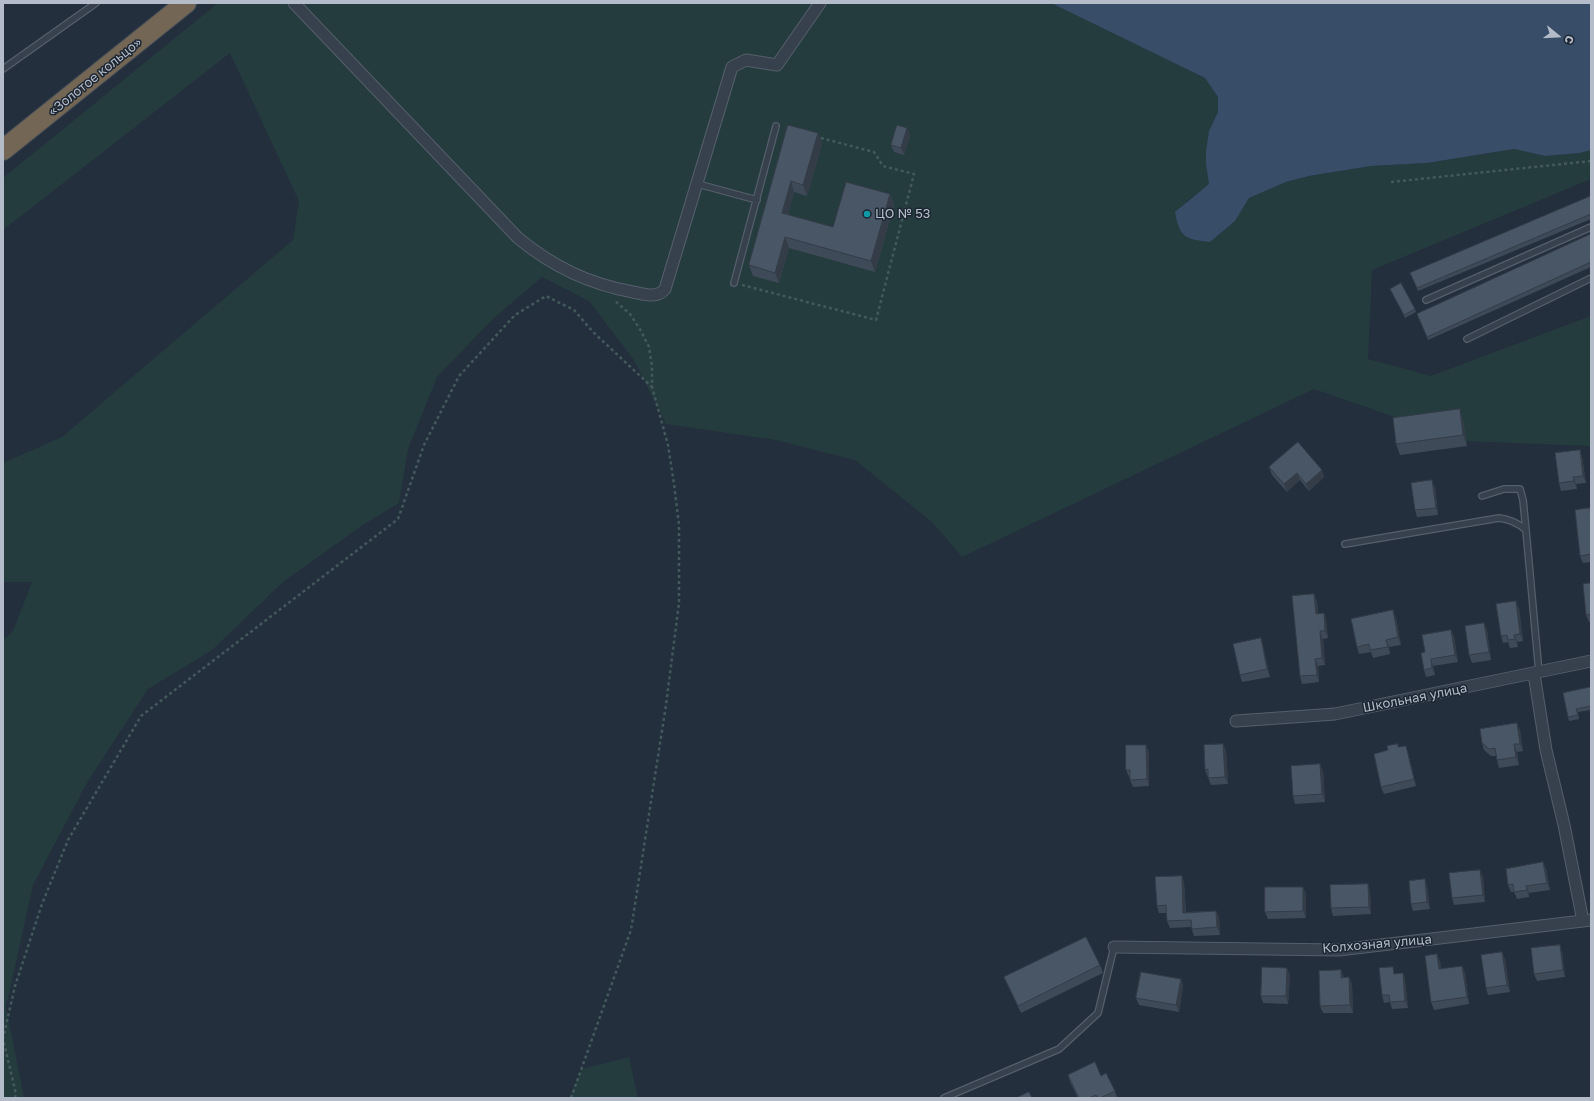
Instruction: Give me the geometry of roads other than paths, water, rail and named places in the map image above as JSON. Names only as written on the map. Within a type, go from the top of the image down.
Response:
[{"type":"highway","name":"«Золотое кольцо»","points":[[3,150],[186,3]]},
{"type":"street","points":[[294,3],[518,238],[546,259],[572,274],[610,288],[651,295],[660,294],[665,289],[698,184],[732,67],[746,60],[777,65],[820,3]]},
{"type":"street","name":"Школьная улица","points":[[1236,721],[1335,714],[1536,674],[1591,661]]},
{"type":"street","points":[[1536,674],[1546,750],[1587,921]]},
{"type":"street","name":"Колхозная улица","points":[[1114,947],[1339,950],[1587,921]]},
{"type":"lane","points":[[3,69],[96,3]]},
{"type":"lane","points":[[734,283],[758,200],[776,126]]},
{"type":"lane","points":[[698,184],[758,200]]},
{"type":"lane","points":[[1426,300],[1591,227]]},
{"type":"lane","points":[[1467,339],[1591,278]]},
{"type":"lane","points":[[1482,496],[1504,489],[1520,489],[1523,500],[1526,530],[1536,674]]},
{"type":"lane","points":[[1345,544],[1499,518],[1509,520],[1526,530]]},
{"type":"lane","points":[[944,1098],[1059,1049],[1098,1013],[1114,947]]},
{"type":"water","points":[[1051,3],[1591,3],[1591,150],[1580,153],[1545,156],[1514,149],[1427,163],[1371,166],[1309,176],[1286,182],[1249,198],[1235,221],[1210,242],[1195,240],[1185,236],[1182,232],[1175,212],[1209,184],[1206,151],[1209,131],[1218,112],[1218,97],[1205,78]]},
{"type":"place","name":"ЦО № 53","points":[[867,214]]}]
